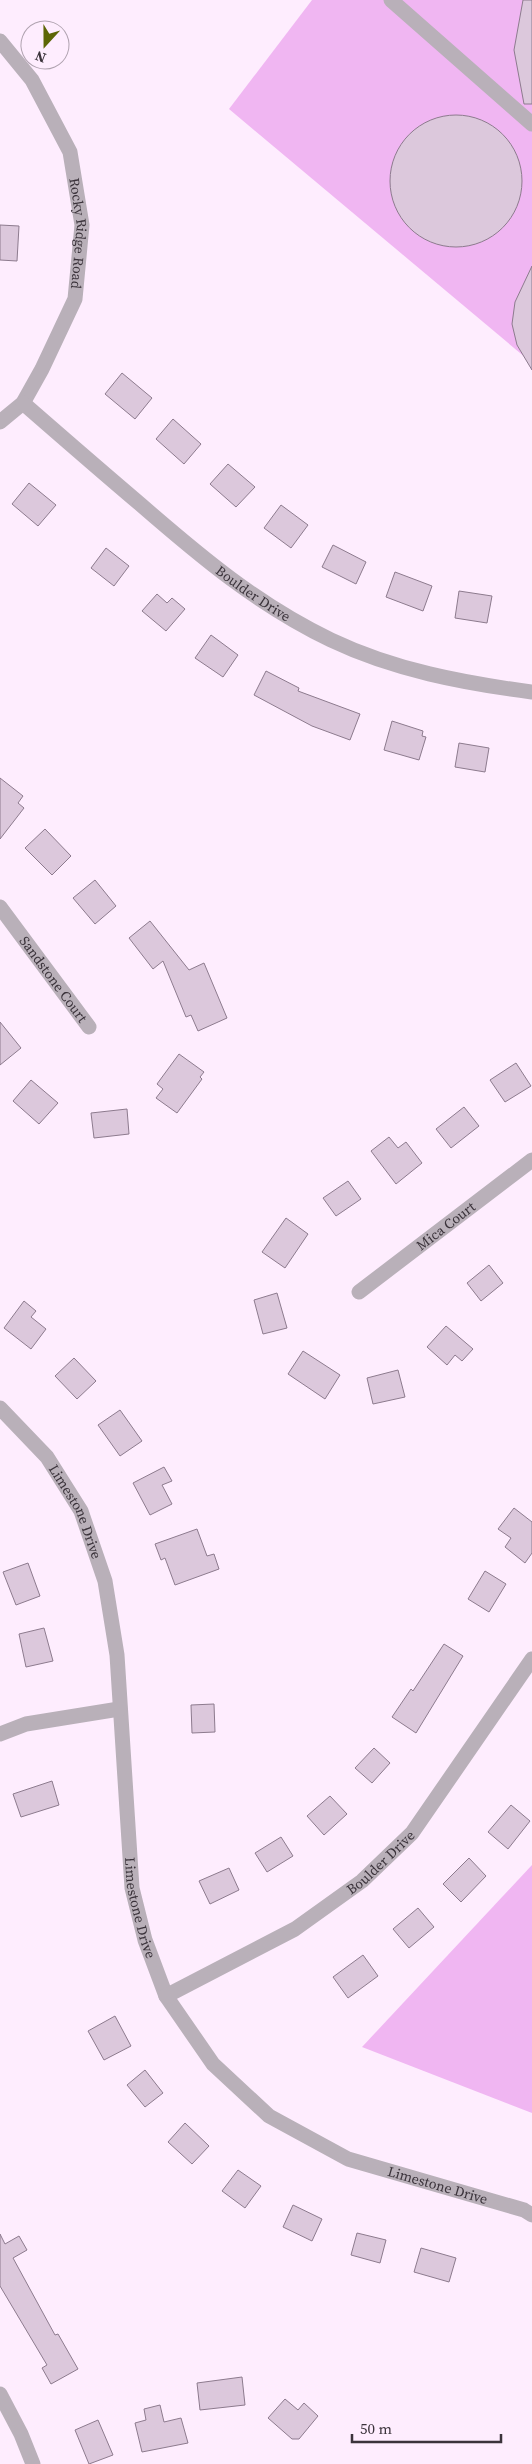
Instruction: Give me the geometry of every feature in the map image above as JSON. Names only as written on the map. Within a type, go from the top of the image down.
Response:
[{"type":"street","points":[[391,0],[532,124]]},
{"type":"street","name":"Rocky Ridge Road","points":[[0,42],[32,80],[70,152],[82,225],[74,299],[42,369],[23,403],[0,422]]},
{"type":"street","name":"Boulder Drive","points":[[23,403],[214,568],[274,608],[332,640],[401,666],[476,685],[532,692]]},
{"type":"street","name":"Sandstone Court","points":[[0,907],[89,1027]]},
{"type":"street","name":"Mica Court","points":[[359,1292],[532,1160]]},
{"type":"street","name":"Limestone Drive","points":[[0,1408],[47,1457],[81,1511],[105,1581],[117,1655],[132,1888],[145,1940],[166,1996],[213,2064],[269,2116],[348,2159],[524,2210],[532,2214]]},
{"type":"street","name":"Boulder Drive","points":[[166,1996],[295,1929],[362,1882],[412,1833],[532,1659]]},
{"type":"street","points":[[0,1734],[26,1724],[119,1709]]},
{"type":"street","points":[[0,2394],[21,2434],[33,2464]]},
{"type":"shaded area","points":[[312,0],[532,0],[532,363],[229,109]]},
{"type":"shaded area","points":[[532,1865],[532,2113],[362,2047]]},
{"type":"building","points":[[523,0],[532,0],[532,104],[524,104],[514,50]]},
{"type":"building","points":[[456,115],[469,116],[481,120],[503,134],[517,156],[521,168],[521,194],[517,206],[503,228],[481,242],[469,246],[456,247],[443,246],[431,242],[409,228],[395,206],[391,194],[390,181],[391,168],[395,156],[409,134],[431,120],[443,116]]},
{"type":"building","points":[[0,225],[19,226],[17,261],[0,260]]},
{"type":"building","points":[[532,266],[532,370],[517,345],[512,324],[515,302]]},
{"type":"building","points":[[122,373],[152,398],[135,419],[105,394]]},
{"type":"building","points":[[173,419],[201,444],[184,464],[156,439]]},
{"type":"building","points":[[228,464],[255,487],[236,507],[210,484]]},
{"type":"building","points":[[29,483],[56,505],[38,526],[12,504]]},
{"type":"building","points":[[281,505],[308,525],[291,548],[264,528]]},
{"type":"building","points":[[333,545],[366,562],[356,584],[322,567]]},
{"type":"building","points":[[106,548],[129,566],[114,586],[91,568]]},
{"type":"building","points":[[395,572],[432,586],[423,611],[386,597]]},
{"type":"building","points":[[459,591],[492,596],[487,623],[455,618]]},
{"type":"building","points":[[157,594],[167,603],[172,598],[185,609],[166,631],[142,611]]},
{"type":"building","points":[[211,635],[238,655],[223,677],[195,658]]},
{"type":"building","points":[[266,671],[299,688],[298,691],[360,714],[350,740],[312,726],[254,695]]},
{"type":"building","points":[[392,721],[423,731],[422,736],[426,737],[419,760],[384,750]]},
{"type":"building","points":[[459,743],[489,748],[485,772],[455,767]]},
{"type":"building","points":[[0,778],[23,796],[18,803],[24,808],[0,839]]},
{"type":"building","points":[[45,829],[71,856],[52,875],[25,848]]},
{"type":"building","points":[[95,880],[116,906],[95,924],[73,898]]},
{"type":"building","points":[[150,921],[189,970],[204,963],[227,1018],[198,1031],[191,1015],[186,1017],[163,961],[153,969],[129,938]]},
{"type":"building","points":[[0,1022],[21,1048],[0,1065]]},
{"type":"building","points":[[179,1054],[204,1072],[200,1077],[202,1079],[177,1113],[156,1098],[163,1089],[157,1084]]},
{"type":"building","points":[[516,1063],[531,1086],[505,1102],[490,1080]]},
{"type":"building","points":[[31,1080],[58,1103],[39,1124],[13,1101]]},
{"type":"building","points":[[464,1107],[479,1126],[451,1148],[436,1129]]},
{"type":"building","points":[[127,1109],[129,1134],[94,1138],[91,1113]]},
{"type":"building","points":[[389,1137],[398,1148],[406,1142],[422,1163],[396,1184],[371,1151]]},
{"type":"building","points":[[348,1181],[361,1199],[336,1216],[323,1198]]},
{"type":"building","points":[[286,1218],[308,1234],[285,1268],[262,1252]]},
{"type":"building","points":[[489,1265],[503,1283],[481,1301],[467,1283]]},
{"type":"building","points":[[277,1293],[287,1328],[263,1334],[254,1300]]},
{"type":"building","points":[[24,1301],[36,1311],[31,1317],[46,1329],[31,1349],[4,1328]]},
{"type":"building","points":[[446,1326],[473,1349],[462,1361],[455,1355],[447,1365],[427,1347]]},
{"type":"building","points":[[303,1351],[340,1375],[325,1399],[288,1374]]},
{"type":"building","points":[[74,1358],[96,1381],[77,1399],[55,1376]]},
{"type":"building","points":[[398,1370],[405,1397],[373,1404],[367,1378]]},
{"type":"building","points":[[120,1410],[142,1441],[120,1456],[98,1425]]},
{"type":"building","points":[[164,1467],[172,1481],[162,1485],[172,1504],[150,1515],[133,1483]]},
{"type":"building","points":[[514,1508],[532,1522],[532,1553],[525,1563],[505,1547],[511,1538],[498,1529]]},
{"type":"building","points":[[197,1529],[207,1556],[214,1554],[219,1569],[175,1585],[165,1558],[161,1560],[155,1544]]},
{"type":"building","points":[[28,1563],[40,1596],[16,1605],[3,1572]]},
{"type":"building","points":[[485,1571],[506,1584],[489,1612],[468,1599]]},
{"type":"building","points":[[44,1628],[53,1661],[26,1667],[19,1634]]},
{"type":"building","points":[[444,1644],[463,1656],[416,1733],[392,1717],[411,1689],[413,1691]]},
{"type":"building","points":[[214,1704],[215,1732],[192,1733],[191,1705]]},
{"type":"building","points":[[374,1748],[390,1763],[372,1783],[355,1768]]},
{"type":"building","points":[[52,1781],[59,1805],[21,1817],[13,1794]]},
{"type":"building","points":[[330,1796],[347,1814],[324,1835],[307,1816]]},
{"type":"building","points":[[511,1805],[530,1821],[508,1849],[488,1832]]},
{"type":"building","points":[[281,1837],[293,1856],[267,1872],[255,1853]]},
{"type":"building","points":[[469,1858],[486,1876],[461,1902],[443,1884]]},
{"type":"building","points":[[229,1868],[239,1890],[210,1904],[199,1881]]},
{"type":"building","points":[[418,1908],[434,1927],[409,1948],[393,1929]]},
{"type":"building","points":[[363,1955],[378,1976],[348,1998],[333,1977]]},
{"type":"building","points":[[115,2016],[131,2046],[104,2060],[88,2031]]},
{"type":"building","points":[[145,2070],[163,2093],[145,2107],[127,2085]]},
{"type":"building","points":[[185,2123],[209,2146],[192,2164],[168,2142]]},
{"type":"building","points":[[238,2170],[261,2186],[245,2208],[222,2191]]},
{"type":"building","points":[[293,2205],[322,2219],[312,2241],[283,2227]]},
{"type":"building","points":[[357,2233],[386,2240],[380,2263],[351,2255]]},
{"type":"building","points":[[0,2234],[5,2244],[19,2236],[27,2250],[13,2258],[55,2335],[58,2334],[78,2369],[51,2384],[42,2368],[47,2365],[0,2286]]},
{"type":"building","points":[[421,2248],[456,2258],[449,2282],[414,2272]]},
{"type":"building","points":[[242,2377],[245,2405],[200,2410],[197,2383]]},
{"type":"building","points":[[285,2399],[298,2410],[304,2403],[318,2416],[299,2439],[292,2439],[268,2418]]},
{"type":"building","points":[[160,2405],[164,2422],[181,2418],[188,2443],[142,2452],[135,2423],[146,2420],[144,2409]]},
{"type":"building","points":[[98,2420],[113,2455],[89,2464],[75,2430]]}]
